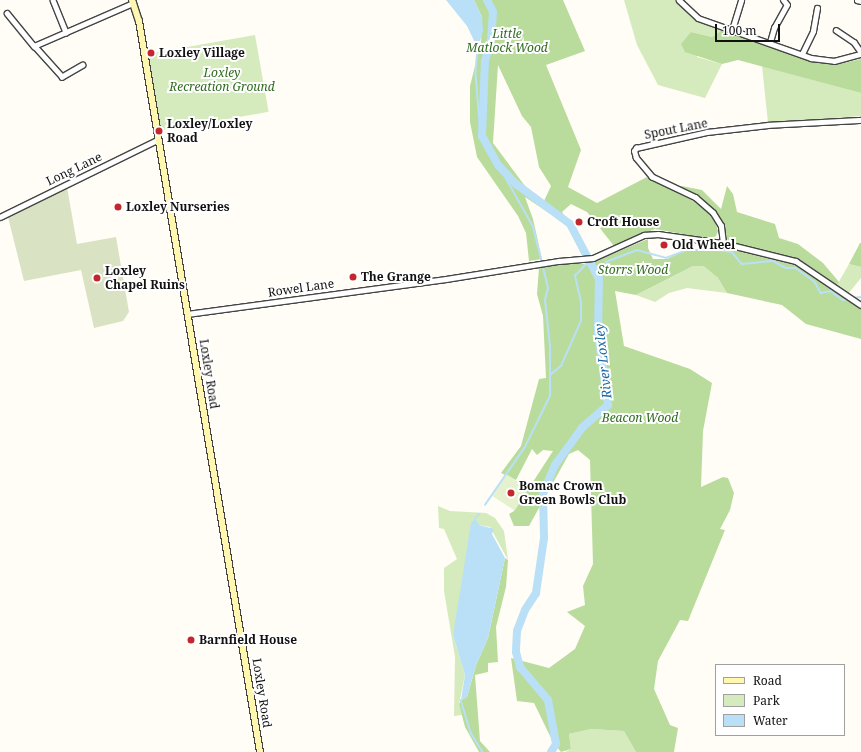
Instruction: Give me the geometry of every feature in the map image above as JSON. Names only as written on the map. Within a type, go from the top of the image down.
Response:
[{"type":"main road","name":"Loxley Road","points":[[132,1],[139,21],[157,140],[260,752]]},
{"type":"street","points":[[53,0],[66,32]]},
{"type":"street","points":[[679,0],[698,18],[802,54],[834,61],[861,53],[854,42],[836,30]]},
{"type":"street","points":[[732,30],[741,0]]},
{"type":"street","points":[[770,42],[774,28],[787,5],[783,0]]},
{"type":"street","points":[[857,0],[861,1]]},
{"type":"street","points":[[34,46],[132,1]]},
{"type":"street","points":[[802,54],[813,31],[817,8]]},
{"type":"street","points":[[7,14],[62,77],[83,66]]},
{"type":"street","name":"Spout Lane","points":[[723,243],[721,226],[713,213],[696,198],[652,177],[636,158],[634,151],[636,148],[707,132],[768,126],[861,120]]},
{"type":"street","name":"Long Lane","points":[[0,217],[157,140]]},
{"type":"street","name":"Rowel Lane","points":[[187,314],[544,263],[593,258],[652,234],[723,243]]},
{"type":"street","points":[[723,243],[802,264],[861,305]]},
{"type":"green space","name":"Little Matlock Wood","points":[[474,0],[563,0],[585,51],[546,65],[581,150],[568,187],[597,203],[647,177],[701,205],[715,221],[718,231],[716,236],[710,239],[655,229],[614,246],[587,212],[571,204],[562,212],[589,254],[582,255],[567,225],[525,197],[533,219],[542,259],[529,261],[526,233],[518,216],[477,157],[470,122],[470,86],[481,42],[482,17]],"holes":[[[498,65],[522,116],[531,127],[539,167],[551,186],[544,201],[525,186],[493,143]]]},
{"type":"green space","points":[[624,0],[675,0],[695,20],[722,30],[712,37],[691,32],[697,57],[722,64],[705,98],[658,85],[637,45]]},
{"type":"green space","points":[[722,30],[821,63],[835,65],[861,59],[861,93],[738,60],[722,64],[685,52],[681,44],[691,32],[712,37]]},
{"type":"green space","name":"Loxley Recreation Ground","points":[[255,35],[269,112],[161,131],[148,54]]},
{"type":"green space","points":[[762,66],[861,93],[861,116],[768,123]]},
{"type":"green space","points":[[682,186],[702,190],[721,209],[727,186],[733,194],[737,212],[775,224],[779,238],[798,244],[823,263],[839,282],[837,285],[800,260],[728,241],[721,221],[714,211],[703,200],[676,188]]},
{"type":"green space","points":[[67,187],[77,244],[116,237],[129,312],[123,321],[94,328],[81,270],[24,281],[8,217]]},
{"type":"green space","name":"Beacon Wood","points":[[648,239],[648,248],[653,259],[667,259],[687,249],[710,250],[717,246],[795,265],[861,309],[861,339],[806,324],[782,305],[727,293],[718,278],[704,266],[693,266],[636,295],[615,291],[624,346],[690,369],[712,383],[703,431],[701,487],[723,477],[728,478],[734,493],[730,510],[720,529],[725,530],[688,621],[680,620],[658,661],[654,689],[670,725],[678,728],[674,752],[636,752],[624,731],[591,729],[569,734],[571,749],[561,752],[553,742],[534,703],[517,701],[511,658],[549,668],[575,649],[585,626],[567,612],[585,605],[583,586],[593,564],[590,460],[578,450],[569,454],[529,526],[514,526],[509,514],[514,511],[553,451],[543,450],[537,455],[532,449],[516,480],[501,473],[521,446],[539,379],[546,378],[543,316],[537,294],[539,268],[562,263],[588,264]]},
{"type":"green space","points":[[861,243],[861,267],[849,264]]},
{"type":"green space","points":[[849,264],[861,267],[861,278],[848,294],[837,285]]},
{"type":"green space","points":[[693,266],[705,266],[718,278],[727,293],[687,288],[669,293],[655,302],[636,295]]},
{"type":"green space","name":"Bomac Crown Green Bowls Club","points":[[506,474],[529,489],[514,511],[492,496]]},
{"type":"green space","points":[[438,506],[450,511],[486,513],[495,518],[504,531],[508,560],[490,527],[479,525],[453,635],[465,675],[459,704],[462,715],[454,716],[455,657],[444,591],[444,568],[457,559],[444,529],[439,528]]},
{"type":"green space","points":[[505,558],[508,560],[506,587],[496,627],[498,662],[488,663],[488,672],[475,675],[480,741],[490,752],[479,752],[465,727],[459,704],[461,700],[467,697],[476,665],[488,638]]},
{"type":"green space","points":[[591,729],[624,731],[636,752],[565,752],[571,749],[569,734]]},
{"type":"water","points":[[446,0],[474,0],[482,17],[483,30],[478,49],[467,26]]},
{"type":"water","points":[[475,519],[479,525],[494,529],[492,534],[505,558],[488,638],[476,665],[467,697],[461,700],[465,675],[453,635],[471,523]]},
{"type":"waterway","name":"River Loxley","points":[[487,0],[493,12],[491,40],[485,61],[482,136],[498,165],[516,184],[570,224],[599,279],[598,333],[608,405],[582,428],[555,465],[543,493],[544,538],[536,593],[525,610],[517,631],[516,652],[520,667],[548,700],[556,744],[551,752]]},
{"type":"waterway","points":[[478,49],[476,74],[480,124],[483,127]]},
{"type":"waterway","points":[[485,505],[525,447],[550,396],[550,347],[545,300],[548,288],[533,227],[498,165]]},
{"type":"waterway","points":[[606,262],[637,250],[666,258],[687,250],[718,250],[732,252],[742,264],[773,261],[786,268],[796,268],[815,282],[821,293],[831,291],[843,300],[849,299]]},
{"type":"waterway","points":[[550,375],[561,366],[581,321],[581,302],[575,276],[589,261]]},
{"type":"waterway","points":[[853,298],[861,297]]},
{"type":"waterway","points":[[475,519],[479,514]]},
{"type":"waterway","points":[[461,700],[471,733],[483,752]]},
{"type":"place","name":"Loxley Village","points":[[151,53]]},
{"type":"place","name":"Loxley/Loxley Road","points":[[159,131]]},
{"type":"place","name":"Loxley Nurseries","points":[[118,207]]},
{"type":"place","name":"Croft House","points":[[579,222]]},
{"type":"place","name":"Old Wheel","points":[[664,245]]},
{"type":"place","name":"The Grange","points":[[353,277]]},
{"type":"place","name":"Loxley Chapel Ruins","points":[[97,278]]},
{"type":"place","name":"Bomac Crown Green Bowls Club","points":[[511,493]]},
{"type":"place","name":"Barnfield House","points":[[191,640]]},
{"type":"park label","name":"Storrs Wood","points":[[633,270]]}]
